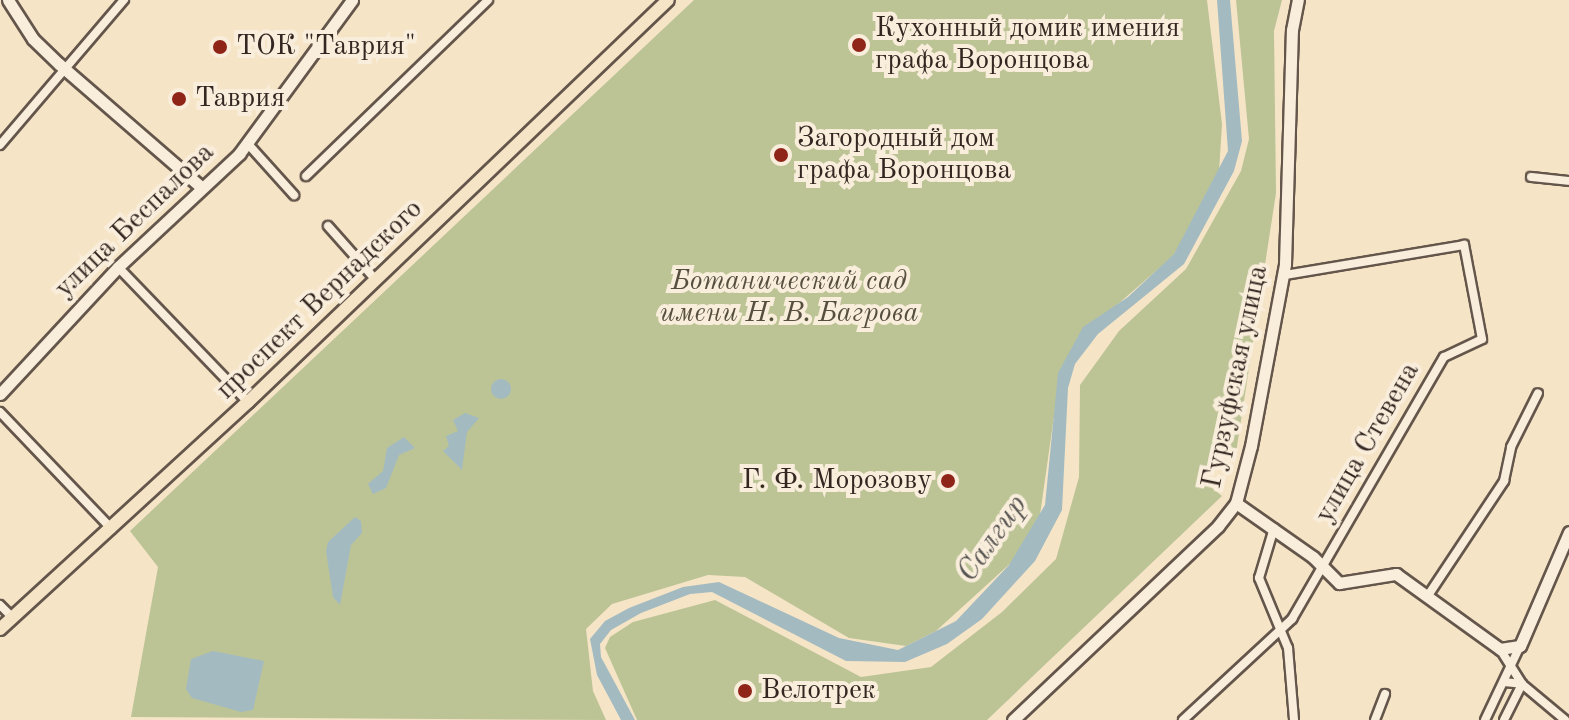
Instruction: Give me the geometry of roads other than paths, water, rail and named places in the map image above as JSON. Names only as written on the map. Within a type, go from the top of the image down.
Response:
[{"type":"main road","points":[[8,0],[33,39],[202,188]]},
{"type":"main road","name":"улица Беспалова","points":[[0,394],[118,267],[248,144],[352,0]]},
{"type":"main road","name":"проспект Вернадского","points":[[0,629],[248,402],[668,0]]},
{"type":"main road","name":"Гурзуфская улица","points":[[1013,720],[1218,526],[1236,503],[1284,275],[1292,30],[1298,0]]},
{"type":"main road","points":[[1236,503],[1274,528],[1339,583],[1386,572],[1429,594],[1500,649],[1520,646],[1569,532]]},
{"type":"street","points":[[0,145],[124,0]]},
{"type":"street","points":[[306,176],[488,0]]},
{"type":"street","points":[[248,144],[294,195]]},
{"type":"street","points":[[1531,177],[1569,181]]},
{"type":"street","points":[[328,226],[376,280]]},
{"type":"street","name":"улица Стевена","points":[[1183,720],[1292,619],[1444,357],[1482,339],[1464,245],[1284,275]]},
{"type":"street","points":[[118,267],[248,402]]},
{"type":"street","points":[[1429,594],[1504,481],[1511,447],[1538,393]]},
{"type":"street","points":[[0,412],[112,529]]},
{"type":"street","points":[[1274,528],[1259,578],[1290,657],[1294,720]]},
{"type":"street","points":[[0,605],[13,618]]},
{"type":"street","points":[[1485,720],[1520,646]]},
{"type":"street","points":[[1500,649],[1522,684],[1565,720]]},
{"type":"street","points":[[1504,682],[1522,684]]},
{"type":"street","points":[[1504,720],[1522,684]]},
{"type":"street","points":[[1375,720],[1385,694]]},
{"type":"water","points":[[1217,0],[1230,0],[1242,141],[1234,171],[1184,264],[1098,334],[1075,364],[1068,388],[1062,510],[1035,561],[982,619],[947,644],[905,662],[846,661],[712,592],[690,594],[641,613],[611,630],[600,644],[601,657],[635,720],[621,720],[597,675],[590,639],[605,621],[629,608],[683,587],[719,582],[839,638],[898,650],[956,621],[1009,565],[1045,505],[1058,373],[1083,327],[1128,297],[1174,254],[1228,151]]},
{"type":"water","points":[[497,379],[505,379],[511,389],[505,399],[497,399],[491,393],[491,385]]},
{"type":"water","points":[[465,413],[479,418],[467,432],[462,470],[443,451],[449,446],[446,436],[458,431],[453,420]]},
{"type":"water","points":[[404,437],[415,448],[399,455],[386,488],[373,494],[368,484],[383,471],[387,448]]},
{"type":"water","points":[[355,517],[361,521],[362,533],[351,545],[340,605],[333,597],[326,551],[328,542]]},
{"type":"water","points":[[213,651],[264,661],[253,710],[241,712],[192,698],[186,689],[191,659]]},
{"type":"place","name":"Кухонный домик имения графа Воронцова","points":[[859,45]]},
{"type":"place","name":"ТОК \"Таврия\"","points":[[220,47]]},
{"type":"place","name":"Таврия","points":[[179,99]]},
{"type":"place","name":"Загородный дом графа Воронцова","points":[[781,155]]},
{"type":"place","name":"Г. Ф. Морозову","points":[[948,481]]},
{"type":"place","name":"Велотрек","points":[[745,691]]},
{"type":"park label","name":"Ботанический сад имени Н. В. Багрова","points":[[789,298]]},
{"type":"water label","name":"Салгир","points":[[993,539]]}]
